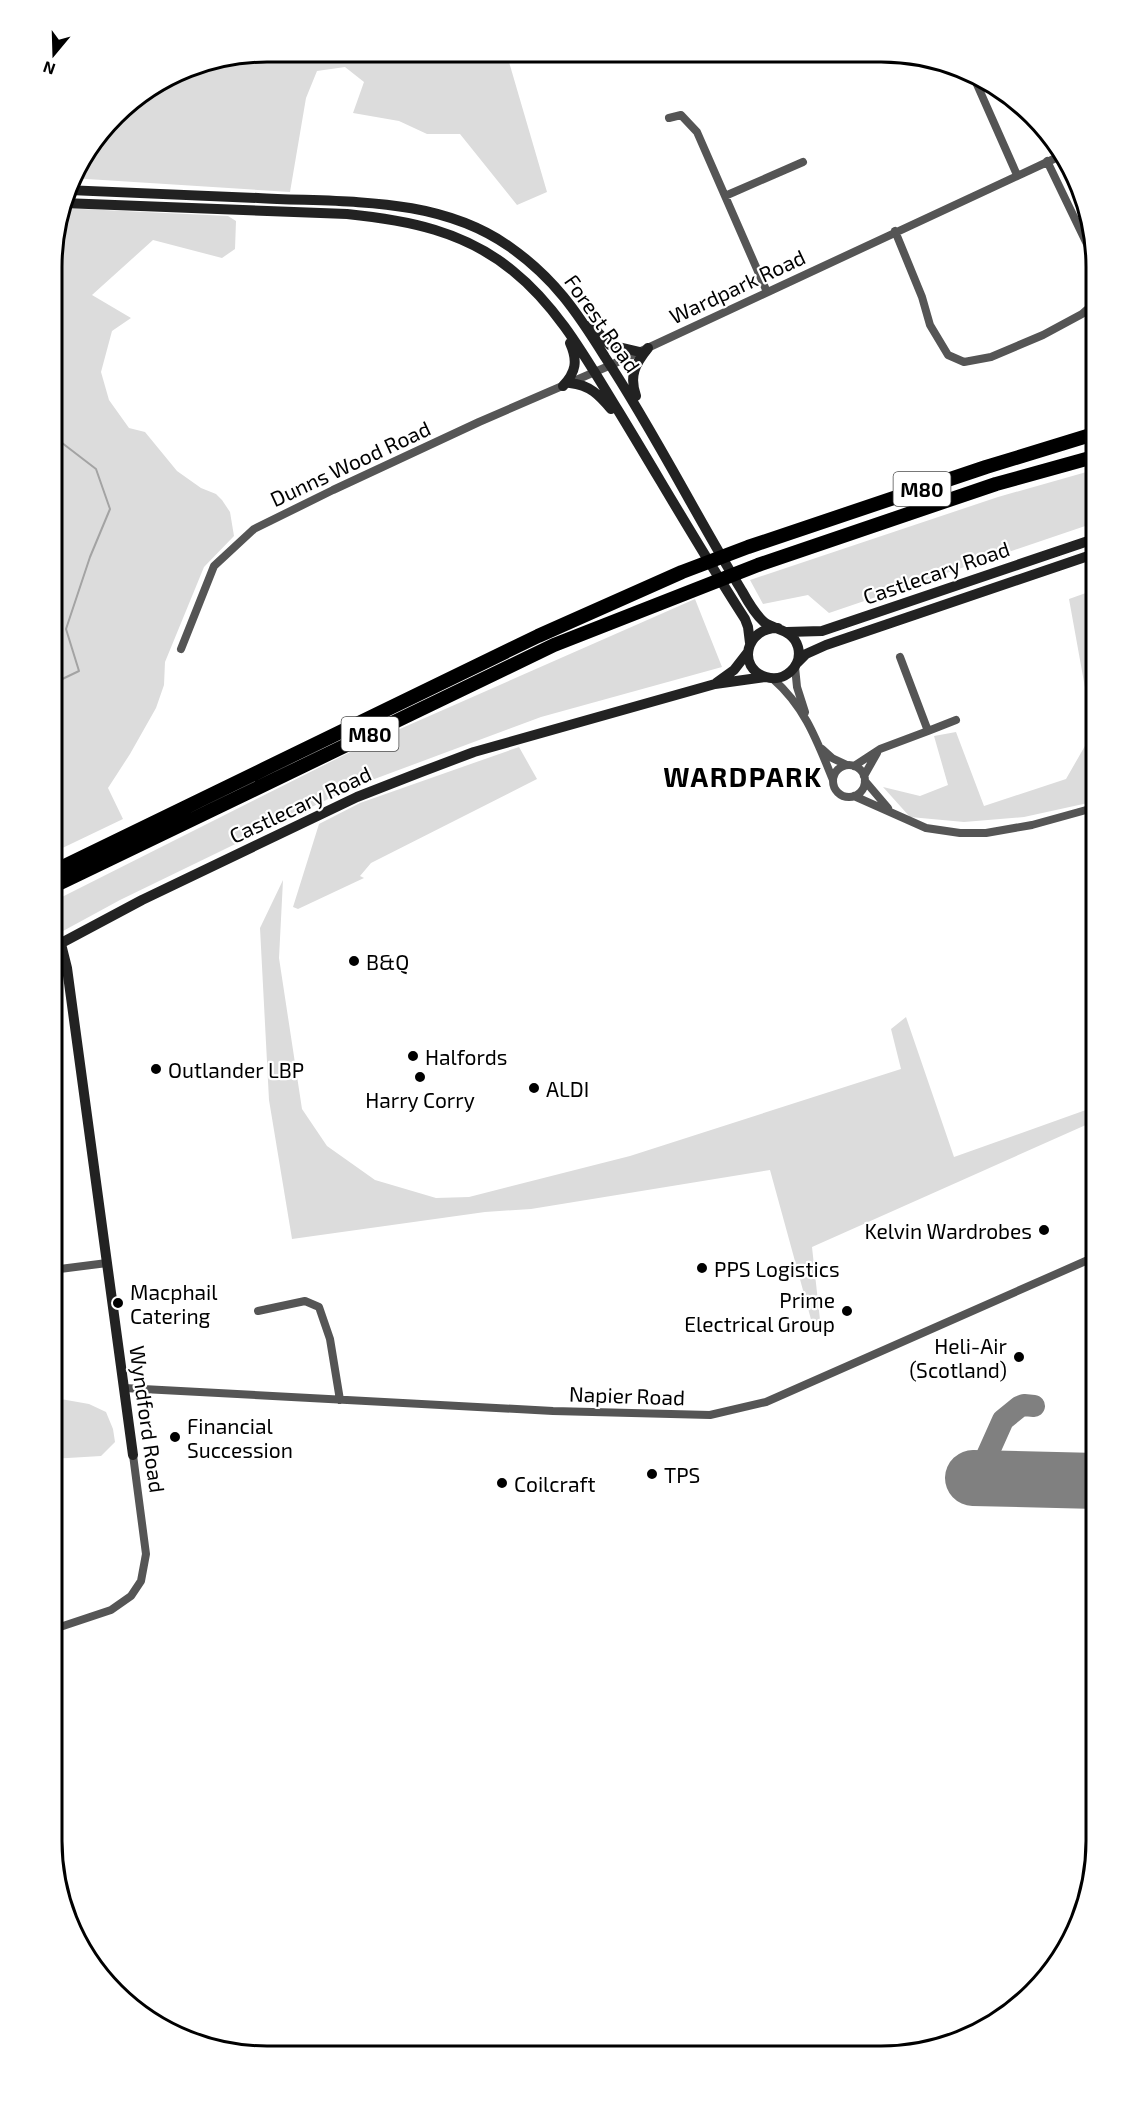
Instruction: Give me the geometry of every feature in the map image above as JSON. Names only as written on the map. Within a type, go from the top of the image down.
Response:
[{"type":"highway","name":"M80","points":[[62,867],[538,636],[682,572],[748,547],[986,467],[1087,436]]},
{"type":"highway","name":"M80","points":[[62,882],[554,645],[758,565],[996,484],[1087,459]]},
{"type":"street","points":[[978,86],[1017,175]]},
{"type":"street","points":[[669,118],[681,115],[697,132],[767,292]]},
{"type":"street","name":"Wardpark Road","points":[[594,372],[1055,158]]},
{"type":"street","points":[[1047,161],[1085,240]]},
{"type":"street","points":[[725,196],[803,162]]},
{"type":"street","name":"Forest Road","points":[[76,190],[217,195],[408,207],[446,216],[474,227],[508,246],[541,271],[568,300],[647,425],[700,523],[751,606],[762,620],[782,630]]},
{"type":"street","name":"Forest Road","points":[[71,204],[347,214],[392,219],[437,229],[476,246],[512,270],[539,295],[556,315],[594,372],[745,619],[748,627],[749,648]]},
{"type":"street","points":[[895,231],[922,297],[930,325],[948,355],[964,362],[991,357],[1043,334],[1087,310]]},
{"type":"street","points":[[568,300],[610,345],[644,350],[633,370],[632,385],[647,425]]},
{"type":"street","points":[[556,315],[575,354],[574,372],[567,385]]},
{"type":"street","points":[[591,336],[598,361],[594,372]]},
{"type":"street","points":[[608,395],[606,378],[611,365]]},
{"type":"street","name":"Dunns Wood Road","points":[[181,650],[214,566],[254,530],[333,490],[479,422],[594,372]]},
{"type":"street","points":[[567,385],[582,384],[593,390],[631,432]]},
{"type":"street","name":"Castlecary Road","points":[[782,630],[822,631],[1087,541]]},
{"type":"street","name":"Castlecary Road","points":[[796,665],[806,654],[826,645],[1087,556]]},
{"type":"street","points":[[807,720],[798,687],[796,665],[799,652],[797,644],[782,630],[760,632],[749,648],[748,660],[754,670],[790,694],[821,748],[835,788],[839,793],[848,797],[854,796],[863,789],[864,778],[872,759],[880,749]]},
{"type":"street","name":"Castlecary Road","points":[[715,684],[734,670],[749,648]]},
{"type":"street","points":[[900,657],[928,731]]},
{"type":"street","points":[[769,678],[784,676],[796,665]]},
{"type":"street","name":"Castlecary Road","points":[[62,943],[142,900],[357,797],[410,776],[474,752],[715,684],[769,678]]},
{"type":"street","points":[[833,780],[837,771],[880,749],[956,720]]},
{"type":"street","points":[[821,748],[832,758],[861,770],[864,778],[884,805],[898,817]]},
{"type":"street","points":[[854,796],[926,828],[960,833],[986,833],[1032,825],[1087,810]]},
{"type":"street","name":"Wyndford Road","points":[[62,957],[67,968],[146,1554],[141,1581],[131,1596],[111,1610],[62,1626]]},
{"type":"street","name":"Napier Road","points":[[124,1388],[553,1411],[711,1415],[766,1402],[1086,1261]]},
{"type":"street","points":[[62,1269],[107,1263]]},
{"type":"street","points":[[258,1311],[305,1301],[320,1307],[330,1339],[340,1400]]},
{"type":"shaded area","points":[[253,62],[509,62],[547,192],[517,205],[460,134],[427,134],[399,121],[353,113],[364,82],[345,67],[317,71],[306,98],[290,192],[82,179],[112,131],[131,112],[164,89],[201,72],[227,65]]},
{"type":"shaded area","points":[[70,208],[228,216],[236,221],[235,249],[222,258],[153,240],[92,295],[131,318],[112,331],[101,372],[109,400],[129,428],[145,432],[177,471],[222,500],[230,512],[234,536],[204,567],[165,662],[164,685],[156,708],[108,788],[123,819],[62,848],[62,266],[63,240]]},
{"type":"shaded area","points":[[1087,472],[1087,525],[829,613],[808,595],[763,604],[750,580],[998,497]]},
{"type":"shaded area","points":[[1087,593],[1087,697],[1069,599]]},
{"type":"shaded area","points":[[695,599],[722,667],[541,717],[353,787],[120,900],[62,932],[62,897],[368,743]]},
{"type":"shaded area","points":[[956,732],[984,806],[1066,779],[1087,743],[1087,803],[1024,817],[964,822],[910,817],[883,787],[920,796],[948,785],[934,736]]},
{"type":"shaded area","points":[[519,747],[537,779],[371,863],[360,876],[364,878],[298,909],[293,907],[319,824],[360,803]]},
{"type":"shaded area","points":[[283,880],[279,958],[302,1109],[327,1146],[375,1180],[436,1198],[469,1197],[630,1156],[901,1069],[891,1029],[906,1017],[954,1157],[1086,1110],[1086,1125],[812,1247],[821,1329],[815,1334],[770,1170],[531,1209],[485,1212],[292,1239],[269,1100],[260,928]]},
{"type":"shaded area","points":[[62,1399],[89,1404],[106,1412],[113,1429],[115,1442],[101,1456],[62,1458]]},
{"type":"waterway","points":[[62,443],[96,469],[110,509],[90,557],[66,629],[79,671],[62,679]]},
{"type":"taxiway","points":[[986,1478],[986,1458],[1003,1420],[1019,1407],[1034,1406]]},
{"type":"runway","points":[[973,1478],[1086,1481]]},
{"type":"place","name":"B&Q","points":[[354,961]]},
{"type":"place","name":"Halfords","points":[[413,1056]]},
{"type":"place","name":"Outlander LBP","points":[[156,1069]]},
{"type":"place","name":"Harry Corry","points":[[420,1077]]},
{"type":"place","name":"ALDI","points":[[534,1088]]},
{"type":"place","name":"Kelvin Wardrobes","points":[[1044,1230]]},
{"type":"place","name":"PPS Logistics","points":[[702,1268]]},
{"type":"place","name":"Macphail Catering","points":[[118,1303]]},
{"type":"place","name":"Prime Electrical Group","points":[[847,1311]]},
{"type":"place","name":"Heli-Air (Scotland)","points":[[1019,1357]]},
{"type":"place","name":"Financial Succession","points":[[175,1437]]},
{"type":"place","name":"TPS","points":[[652,1474]]},
{"type":"place","name":"Coilcraft","points":[[502,1483]]},
{"type":"district","name":"WARDPARK","points":[[743,776]]}]
